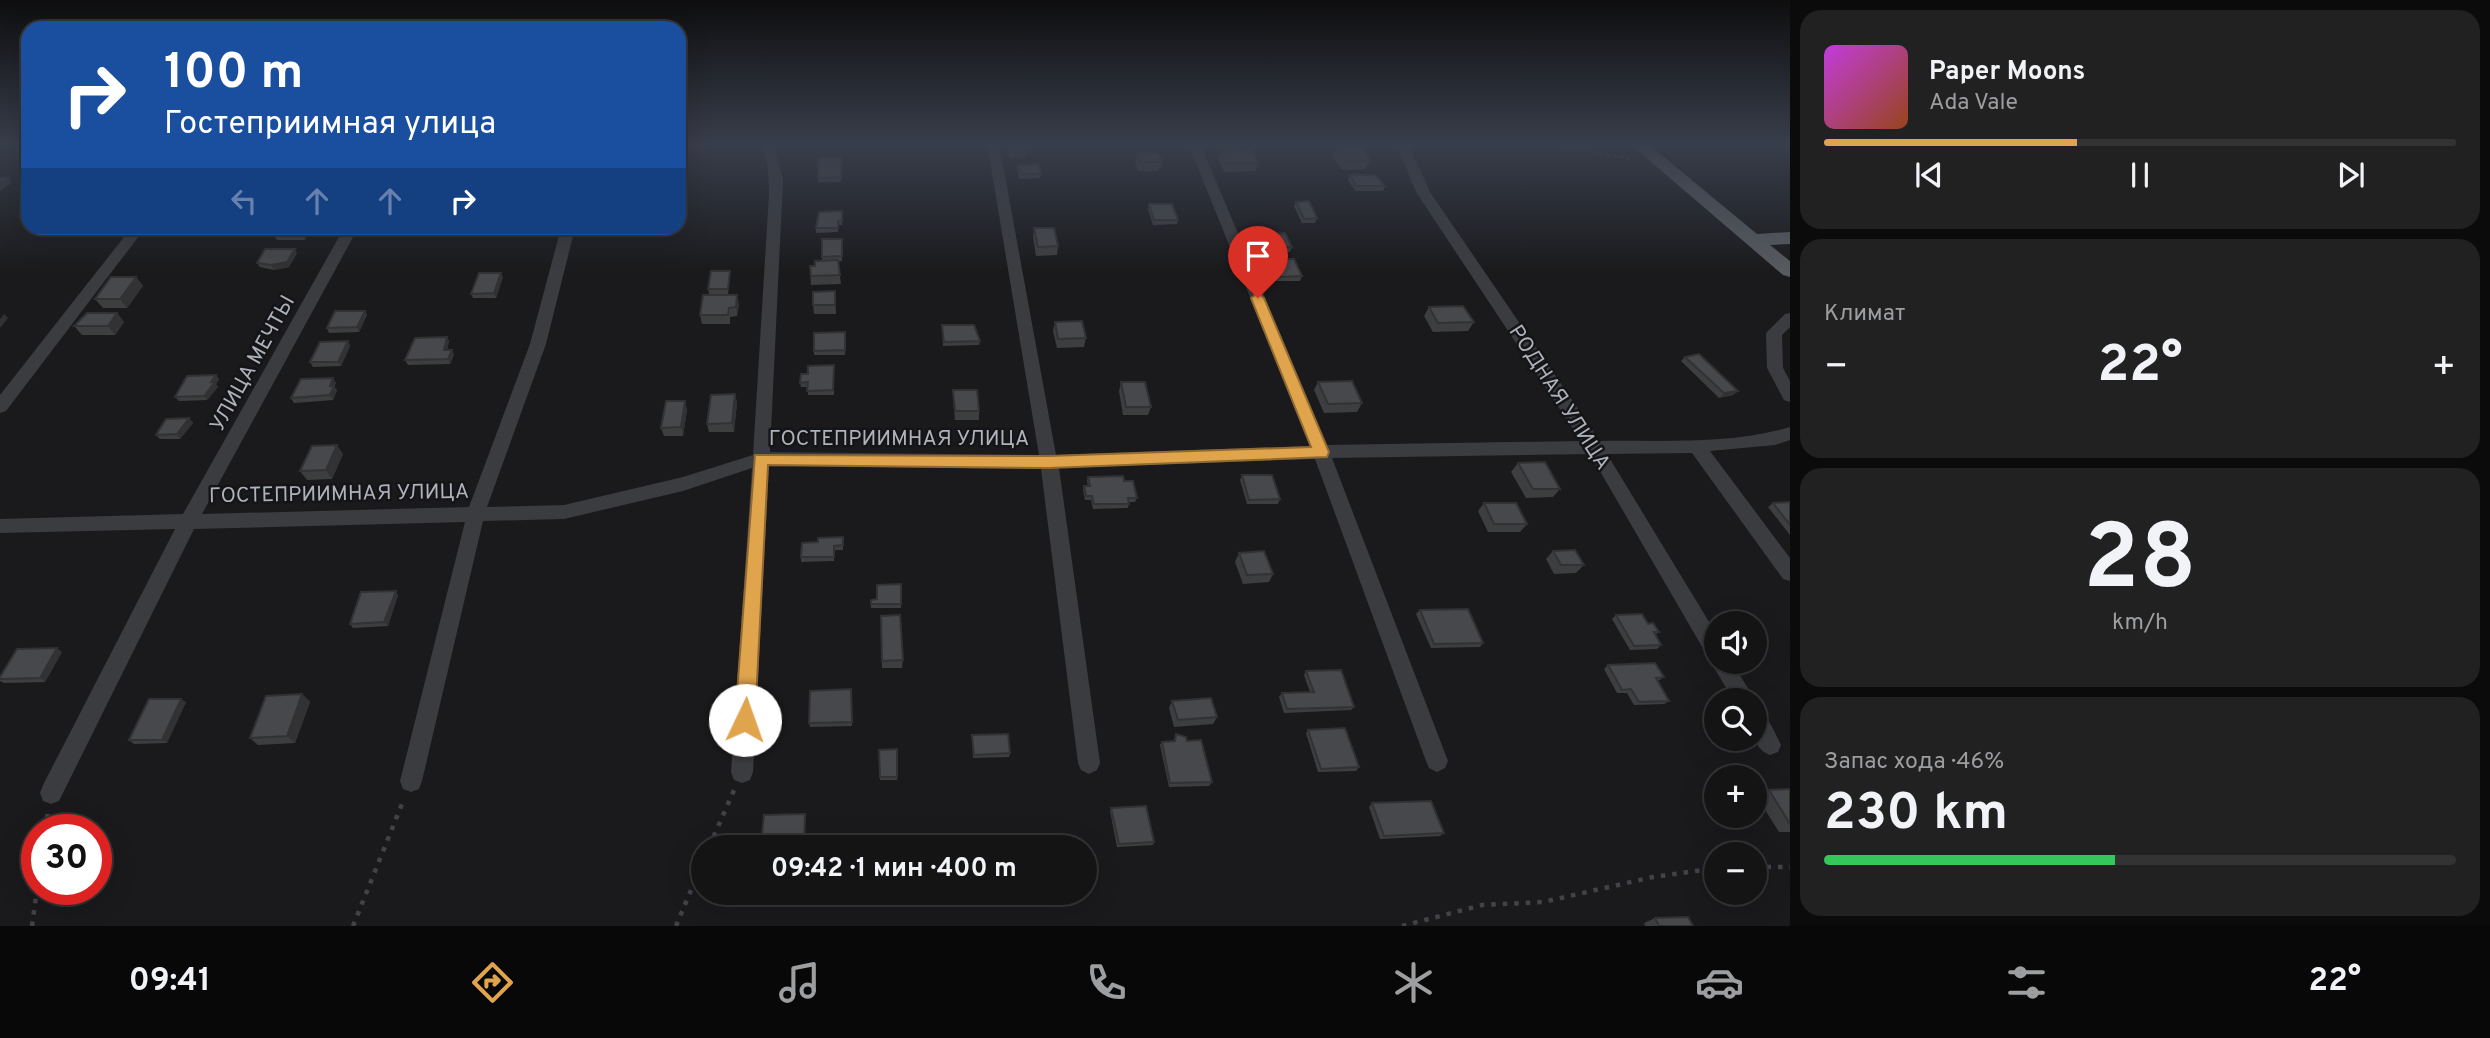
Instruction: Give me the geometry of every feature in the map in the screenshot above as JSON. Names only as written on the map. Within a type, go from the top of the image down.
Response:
[{"type":"main road","points":[[1691,186],[1787,266]]},
{"type":"main road","points":[[1755,240],[1790,237]]},
{"type":"street","points":[[742,772],[774,247],[774,186]]},
{"type":"street","points":[[1001,186],[1049,462],[1089,762]]},
{"type":"street","points":[[1212,186],[1321,452],[1437,761]]},
{"type":"street","name":"РОДНАЯ УЛИЦА","points":[[1421,186],[1595,448],[1704,632]]},
{"type":"street","points":[[0,407],[133,235]]},
{"type":"street","name":"УЛИЦА МЕЧТЫ","points":[[51,793],[189,520],[347,235]]},
{"type":"street","points":[[411,781],[476,513],[538,344],[566,235]]},
{"type":"street","points":[[1790,318],[1773,333],[1774,368],[1790,396]]},
{"type":"street","name":"ГОСТЕПРИИМНАЯ УЛИЦА","points":[[0,526],[564,512],[683,484],[760,459],[1049,462],[1321,452],[1697,446],[1775,439],[1790,433]]},
{"type":"street","points":[[1697,446],[1790,573]]},
{"type":"street","points":[[1767,740],[1770,745]]},
{"type":"path","points":[[714,835],[742,772]]},
{"type":"path","points":[[353,926],[411,781]]},
{"type":"path","points":[[1767,867],[1790,867]]},
{"type":"path","points":[[1402,926],[1482,905],[1543,902],[1653,877],[1704,870]]},
{"type":"path","points":[[676,926],[691,890]]},
{"type":"path","points":[[32,926],[35,905]]},
{"type":"building","points":[[1309,201],[1317,218],[1304,219],[1296,202]]},
{"type":"building","points":[[1149,204],[1172,204],[1178,220],[1154,220]]},
{"type":"building","points":[[842,211],[842,221],[838,221],[838,228],[816,228],[819,212]]},
{"type":"building","points":[[1034,228],[1054,228],[1058,246],[1038,247]]},
{"type":"building","points":[[1285,233],[1292,247],[1264,248],[1258,234]]},
{"type":"building","points":[[822,239],[842,239],[842,256],[822,257]]},
{"type":"building","points":[[265,249],[295,249],[287,262],[271,265],[257,263]]},
{"type":"building","points":[[1270,259],[1294,259],[1302,276],[1277,277]]},
{"type":"building","points":[[838,260],[840,275],[811,276],[810,266],[815,266],[815,261]]},
{"type":"building","points":[[711,271],[730,271],[728,289],[708,289]]},
{"type":"building","points":[[479,273],[501,273],[494,293],[471,294]]},
{"type":"building","points":[[111,277],[136,277],[120,299],[95,299]]},
{"type":"building","points":[[835,291],[835,305],[813,305],[813,292]]},
{"type":"building","points":[[703,295],[737,295],[736,307],[729,308],[728,315],[700,315]]},
{"type":"building","points":[[1463,306],[1474,322],[1438,323],[1429,307]]},
{"type":"building","points":[[335,311],[365,311],[357,327],[327,328]]},
{"type":"building","points":[[87,313],[117,313],[108,326],[74,326]]},
{"type":"building","points":[[1082,321],[1086,338],[1058,339],[1055,322]]},
{"type":"building","points":[[942,325],[974,325],[980,341],[944,342]]},
{"type":"building","points":[[845,332],[845,350],[814,351],[814,333]]},
{"type":"building","points":[[447,337],[444,350],[452,350],[448,359],[405,360],[415,338]]},
{"type":"building","points":[[348,341],[338,362],[310,362],[320,342]]},
{"type":"building","points":[[1699,354],[1738,391],[1724,393],[1685,357]]},
{"type":"building","points":[[834,365],[833,390],[807,391],[808,382],[800,383],[801,374],[808,374],[808,366]]},
{"type":"building","points":[[216,375],[211,382],[215,382],[204,396],[175,397],[187,376]]},
{"type":"building","points":[[333,378],[330,386],[334,386],[330,395],[291,398],[301,379]]},
{"type":"building","points":[[1352,381],[1362,403],[1328,404],[1318,382]]},
{"type":"building","points":[[1121,382],[1145,382],[1151,407],[1126,407]]},
{"type":"building","points":[[953,390],[977,390],[979,411],[955,411]]},
{"type":"building","points":[[735,394],[732,423],[707,424],[711,395]]},
{"type":"building","points":[[666,401],[685,401],[681,427],[661,428]]},
{"type":"building","points":[[189,418],[177,434],[156,435],[166,419]]},
{"type":"building","points":[[337,445],[326,470],[300,471],[312,446]]},
{"type":"building","points":[[1545,462],[1560,489],[1533,489],[1518,463]]},
{"type":"building","points":[[1242,475],[1272,475],[1280,499],[1249,500]]},
{"type":"building","points":[[1123,476],[1124,481],[1133,481],[1137,498],[1128,498],[1129,504],[1094,504],[1092,496],[1086,496],[1084,486],[1090,486],[1088,477]]},
{"type":"building","points":[[1790,502],[1790,525],[1773,503]]},
{"type":"building","points":[[1484,503],[1516,503],[1527,524],[1494,524]]},
{"type":"building","points":[[843,537],[843,545],[834,546],[834,557],[801,557],[802,543],[818,542],[818,538]]},
{"type":"building","points":[[1575,550],[1584,565],[1561,565],[1553,551]]},
{"type":"building","points":[[1264,551],[1273,574],[1247,575],[1239,553]]},
{"type":"building","points":[[901,584],[901,604],[871,604],[871,600],[877,599],[877,585]]},
{"type":"building","points":[[396,591],[384,622],[350,624],[361,592]]},
{"type":"building","points":[[1468,609],[1483,643],[1434,644],[1420,610]]},
{"type":"building","points":[[1642,614],[1648,624],[1653,623],[1659,632],[1654,632],[1661,645],[1634,646],[1616,615]]},
{"type":"building","points":[[900,615],[903,660],[882,661],[881,616]]},
{"type":"building","points":[[57,648],[40,678],[0,679],[17,649]]},
{"type":"building","points":[[1655,663],[1664,677],[1656,678],[1669,701],[1639,702],[1631,689],[1622,690],[1608,665]]},
{"type":"building","points":[[1341,670],[1354,707],[1287,709],[1282,693],[1314,692],[1306,671]]},
{"type":"building","points":[[851,689],[852,722],[809,723],[810,691]]},
{"type":"building","points":[[302,694],[287,736],[250,738],[266,696]]},
{"type":"building","points":[[1211,698],[1217,717],[1178,720],[1172,701]]},
{"type":"building","points":[[149,699],[181,699],[162,740],[129,740]]},
{"type":"building","points":[[1345,728],[1359,767],[1321,769],[1308,730]]},
{"type":"building","points":[[1008,734],[1010,753],[974,755],[972,735]]},
{"type":"building","points":[[1176,734],[1186,737],[1187,741],[1201,740],[1212,782],[1170,783],[1162,742],[1175,741]]},
{"type":"building","points":[[897,749],[897,777],[880,777],[879,750]]},
{"type":"building","points":[[1790,789],[1790,824],[1769,790]]},
{"type":"building","points":[[1431,801],[1444,833],[1384,836],[1372,803]]},
{"type":"building","points":[[1146,806],[1154,842],[1119,844],[1111,808]]},
{"type":"building","points":[[805,814],[804,835],[762,835],[764,815]]},
{"type":"building","points":[[1688,917],[1693,926],[1659,926],[1655,918]]},
{"type":"route","points":[[745,720],[760,459],[1049,462],[1321,452],[1258,298]]}]
